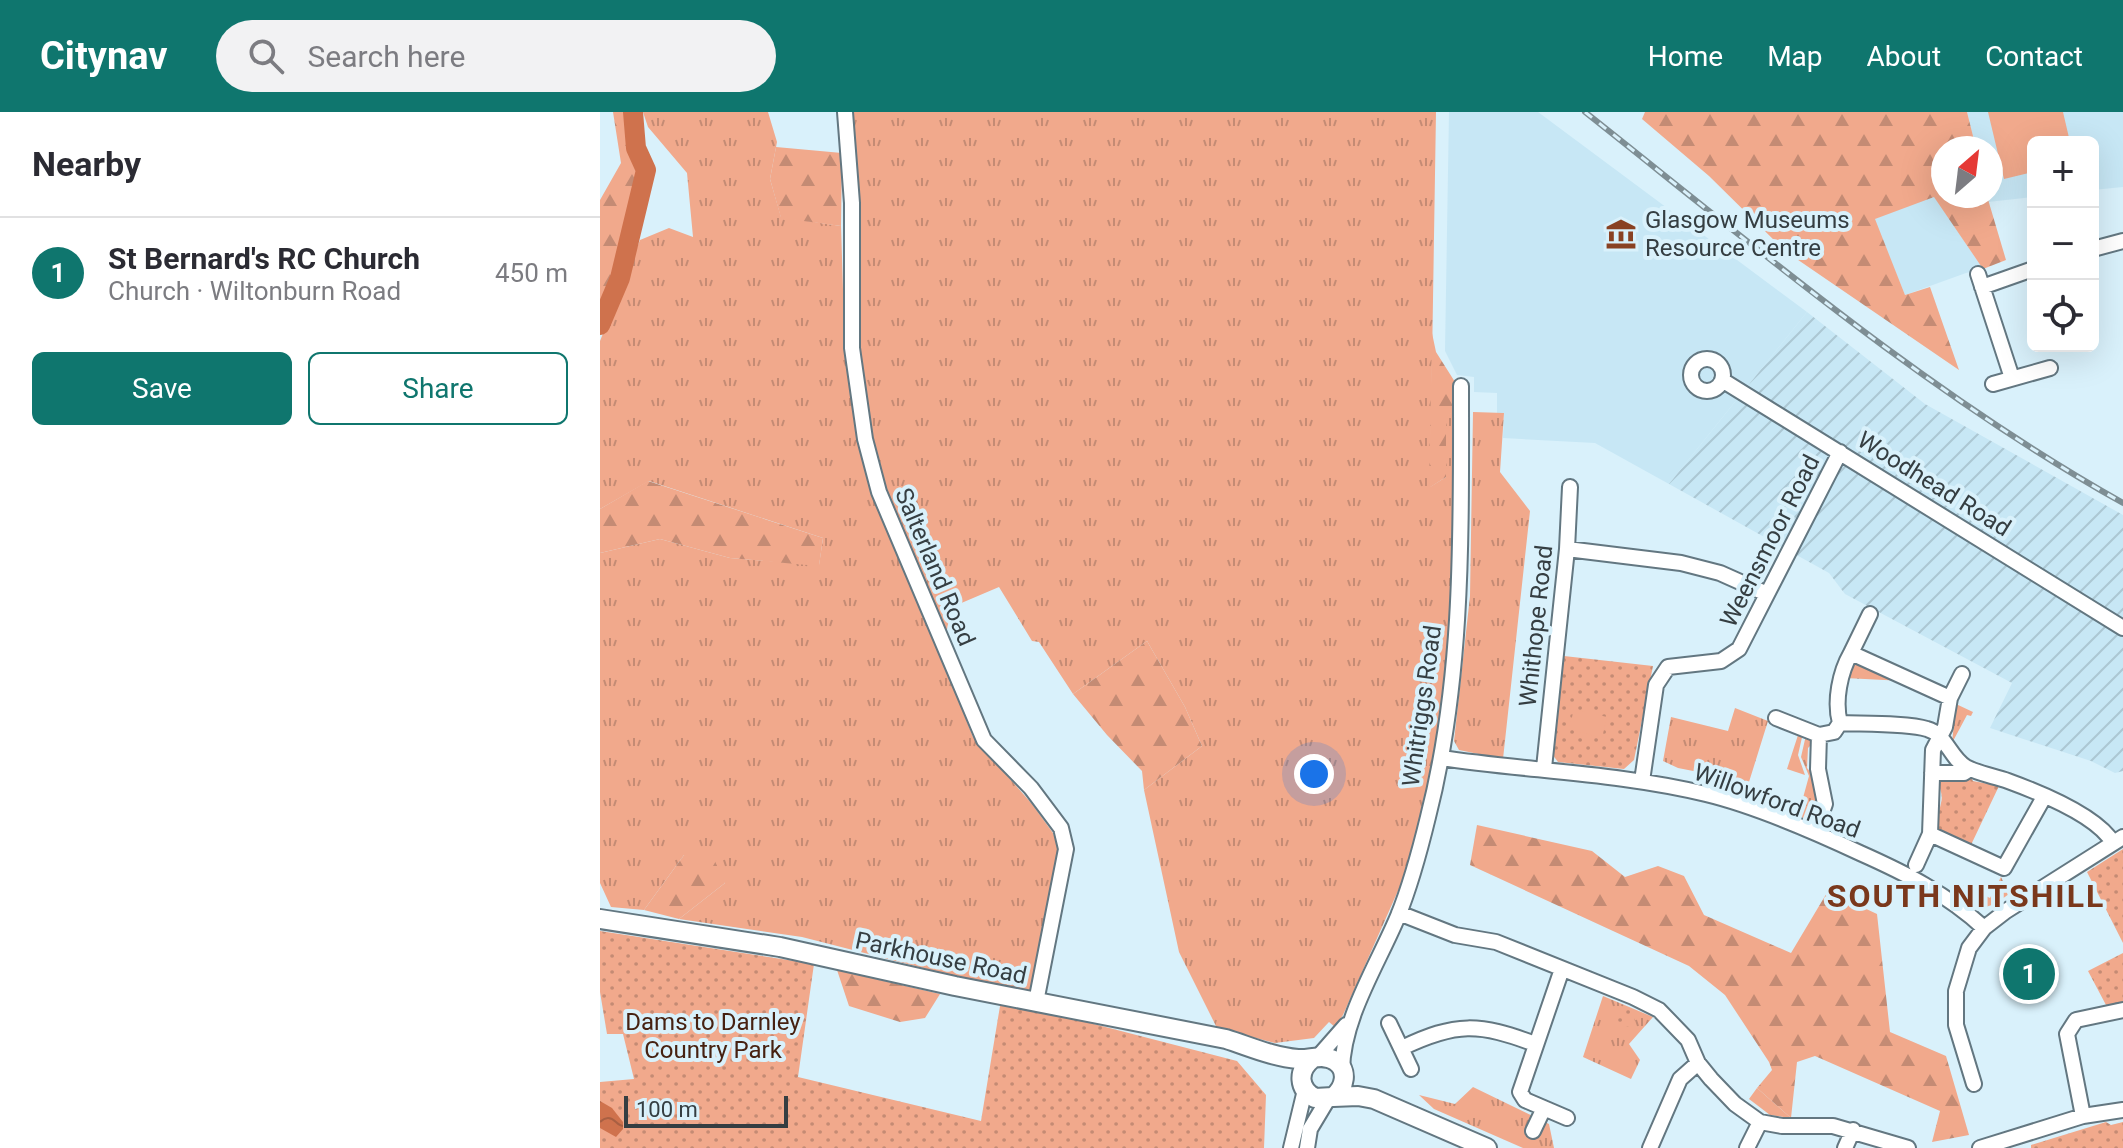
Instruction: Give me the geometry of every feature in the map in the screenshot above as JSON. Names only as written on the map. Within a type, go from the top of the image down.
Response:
[{"type":"main road","name":"Parkhouse Road","points":[[600,919],[780,947],[1226,1039],[1269,1054],[1335,1061],[1374,1099]]},
{"type":"main road","name":"Parkhouse Road","points":[[1269,1054],[1296,1075],[1315,1098],[1358,1096],[1374,1099],[1487,1148]]},
{"type":"main road","points":[[1303,1087],[1303,1071],[1315,1058]]},
{"type":"main road","points":[[1331,1098],[1342,1088],[1343,1072]]},
{"type":"street","name":"Salterland Road","points":[[845,112],[852,203],[852,348],[870,463],[879,492],[984,740],[1031,788],[1061,828],[1066,840],[1036,1002]]},
{"type":"street","points":[[2099,247],[2123,241]]},
{"type":"street","points":[[2012,378],[1980,280],[2027,270]]},
{"type":"street","points":[[1993,384],[2050,368]]},
{"type":"street","name":"Woodhead Road","points":[[1722,380],[2123,628]]},
{"type":"street","name":"Whitriggs Road","points":[[1343,1072],[1343,1046],[1399,913],[1429,815],[1441,758],[1456,635],[1461,386]]},
{"type":"street","name":"Weensmoor Road","points":[[1642,781],[1656,685],[1668,667],[1721,661],[1739,649],[1840,452]]},
{"type":"street","name":"Whithope Road","points":[[1544,768],[1567,549],[1570,487]]},
{"type":"street","points":[[1567,549],[1681,563],[1720,573],[1767,594]]},
{"type":"street","points":[[1776,718],[1819,735],[1834,732],[1840,723],[1842,672],[1870,614]]},
{"type":"street","points":[[1851,653],[1950,698]]},
{"type":"street","points":[[1916,865],[1930,834],[1933,750],[1941,737],[1950,698],[1962,674]]},
{"type":"street","points":[[1840,723],[1928,729],[1941,737],[1958,762],[2044,797],[2118,840],[2006,911],[1984,928],[1969,948],[1956,991],[1956,1025],[1974,1084]]},
{"type":"street","points":[[1815,832],[1825,804],[1818,769],[1819,735]]},
{"type":"street","name":"Willowford Road","points":[[1441,758],[1642,781],[1709,795],[1815,832],[1944,895],[1984,928]]},
{"type":"street","points":[[1932,773],[1964,773],[1970,769]]},
{"type":"street","points":[[1930,834],[2004,868],[2044,797]]},
{"type":"street","points":[[1399,913],[1455,935],[1496,942],[1659,1010],[1688,1040],[1698,1063],[1735,1104],[1760,1122],[1782,1126],[1833,1126],[1908,1148]]},
{"type":"street","points":[[1562,969],[1520,1092],[1525,1100],[1567,1118]]},
{"type":"street","points":[[2083,1116],[2067,1034],[2076,1020],[2123,1010]]},
{"type":"street","name":"Whitriggs Road","points":[[1315,1058],[1353,1017]]},
{"type":"street","points":[[1389,1023],[1411,1069]]},
{"type":"street","points":[[1402,1048],[1431,1034],[1467,1027],[1497,1030],[1535,1044]]},
{"type":"street","points":[[1650,1148],[1680,1079],[1698,1063]]},
{"type":"street","points":[[1291,1148],[1303,1087]]},
{"type":"street","points":[[1307,1148],[1310,1129],[1331,1098]]},
{"type":"street","points":[[1533,1131],[1544,1108]]},
{"type":"street","points":[[1980,1148],[2083,1116],[2123,1110]]},
{"type":"street","points":[[1747,1148],[1760,1122]]},
{"type":"street","points":[[1845,1148],[1853,1130]]},
{"type":"shaded area","points":[[1449,112],[1538,112],[1807,312],[1669,484],[1595,443],[1503,438],[1504,414],[1497,413],[1497,393],[1474,392],[1474,377],[1457,375],[1445,351]]},
{"type":"shaded area","points":[[1967,112],[2123,112],[2123,187],[2099,189],[2099,136],[2027,136],[2027,198],[2003,200],[2003,136],[1973,136]]},
{"type":"shaded area","points":[[1931,197],[1931,208],[1942,208],[1983,269],[1905,295],[1874,219]]},
{"type":"shaded area","points":[[1807,312],[1925,404],[2123,515],[2123,771],[2115,773],[2091,761],[1990,728],[2012,683],[1845,594],[1829,573],[1669,484]]},
{"type":"green space","points":[[613,112],[624,112],[637,169],[615,268],[600,306],[600,200],[621,163]]},
{"type":"green space","points":[[643,112],[768,112],[777,142],[770,179],[781,217],[841,226],[844,321],[874,488],[973,737],[1032,804],[1053,833],[1060,853],[1029,995],[802,937],[679,919],[725,883],[684,855],[644,910],[611,907],[600,883],[600,553],[660,539],[730,558],[819,565],[823,538],[649,481],[600,509],[600,341],[640,240],[669,228],[693,237],[687,173],[648,127]]},
{"type":"green space","points":[[853,112],[1436,112],[1430,487],[1446,477],[1446,415],[1456,411],[1455,554],[1445,704],[1419,826],[1405,875],[1343,1015],[1335,1027],[1329,1022],[1314,1038],[1275,1043],[1217,1028],[1179,952],[1144,790],[1202,746],[1185,707],[1147,641],[1073,694],[1039,642],[1032,641],[999,587],[952,607],[945,638],[877,475],[858,370],[858,233]]},
{"type":"green space","points":[[1645,112],[1967,112],[1973,136],[1931,136],[1931,198],[1875,219],[1905,295],[1930,287],[1959,370],[1785,251],[1709,176],[1642,119]]},
{"type":"green space","points":[[1988,112],[2063,112],[2069,136],[2027,136],[2027,173],[2004,179],[2003,136],[1994,136]]},
{"type":"green space","points":[[776,147],[842,153],[841,226],[781,218],[770,179]]},
{"type":"green space","points":[[1941,208],[1991,208],[2006,260],[1983,269]]},
{"type":"green space","points":[[1432,333],[1436,352],[1455,382],[1456,411],[1446,416],[1446,477],[1429,488]]},
{"type":"green space","points":[[1473,412],[1504,413],[1500,472],[1530,511],[1503,759],[1459,750],[1454,741],[1470,596]]},
{"type":"green space","points":[[648,481],[823,538],[819,566],[730,558],[660,539],[600,553],[600,509]]},
{"type":"green space","points":[[1147,641],[1185,707],[1202,746],[1144,790],[1142,771],[1073,694]]},
{"type":"green space","points":[[1564,656],[1653,666],[1634,760],[1624,769],[1558,762],[1552,754]]},
{"type":"green space","points":[[1853,660],[1904,681],[1845,678]]},
{"type":"green space","points":[[1956,704],[1973,712],[1971,716],[1967,715],[1952,743]]},
{"type":"green space","points":[[1735,708],[1768,721],[1749,782],[1678,768],[1663,761],[1671,717],[1728,731]]},
{"type":"green space","points":[[1574,709],[1607,717],[1602,738],[1569,729]]},
{"type":"green space","points":[[1799,732],[1803,733],[1798,755],[1805,775],[1787,769]]},
{"type":"green space","points":[[1806,735],[1812,739],[1808,748],[1807,768],[1814,779],[1818,797],[1815,817],[1812,815],[1806,819],[1798,816],[1809,776],[1801,757]]},
{"type":"green space","points":[[1938,775],[1970,776],[1973,781],[1999,786],[1970,847],[1935,831],[1942,799]]},
{"type":"green space","points":[[1477,825],[1592,851],[1625,877],[1658,866],[1684,876],[1704,915],[1791,953],[1828,891],[1877,914],[1890,1032],[1946,1056],[1969,1135],[1932,1142],[1940,1111],[1815,1056],[1797,1062],[1791,1118],[1757,1088],[1772,1070],[1725,995],[1689,966],[1470,865]]},
{"type":"green space","points":[[2123,849],[2123,943],[2087,872]]},
{"type":"green space","points":[[684,855],[713,857],[725,883],[679,919],[644,910]]},
{"type":"green space","points":[[2001,877],[2009,894],[1985,907],[1973,905],[1950,887],[1954,881],[1990,898]]},
{"type":"green space","name":"Dams to Darnley Country Park","points":[[600,931],[814,964],[798,1077],[981,1121],[1001,1000],[1237,1061],[1266,1095],[1264,1148],[600,1148],[600,1082],[634,1079],[623,1034],[607,1034],[600,992]]},
{"type":"green space","points":[[2123,953],[2123,1004],[2106,1005],[2088,971]]},
{"type":"green space","points":[[837,970],[940,994],[925,1018],[900,1022],[849,1006]]},
{"type":"green space","points":[[1603,996],[1653,1017],[1629,1044],[1640,1060],[1631,1079],[1583,1057]]},
{"type":"green space","points":[[1625,1007],[1632,1010],[1635,1017],[1632,1024],[1625,1027],[1618,1024],[1615,1017],[1618,1010]]},
{"type":"green space","points":[[1473,1087],[1549,1124],[1554,1148],[1523,1148],[1434,1109],[1419,1095],[1455,1104]]},
{"type":"green space","points":[[1757,1088],[1791,1118],[1770,1115],[1749,1099]]},
{"type":"green space","points":[[2106,1122],[2111,1125],[2123,1122],[2123,1148],[2031,1148],[2031,1145]]},
{"type":"water","points":[[600,1101],[612,1108],[623,1122],[623,1129],[616,1137],[600,1128]]},
{"type":"waterway","points":[[600,325],[620,278],[646,170],[636,148],[633,112]]},
{"type":"railway","points":[[1585,112],[1913,368],[2051,461],[2123,503]]},
{"type":"place","name":"Glasgow Museums Resource Centre","points":[[1621,234]]},
{"type":"place","name":"St Bernard's RC Church","points":[[2029,974]]},
{"type":"district","name":"SOUTH NITSHILL","points":[[1966,896]]}]
